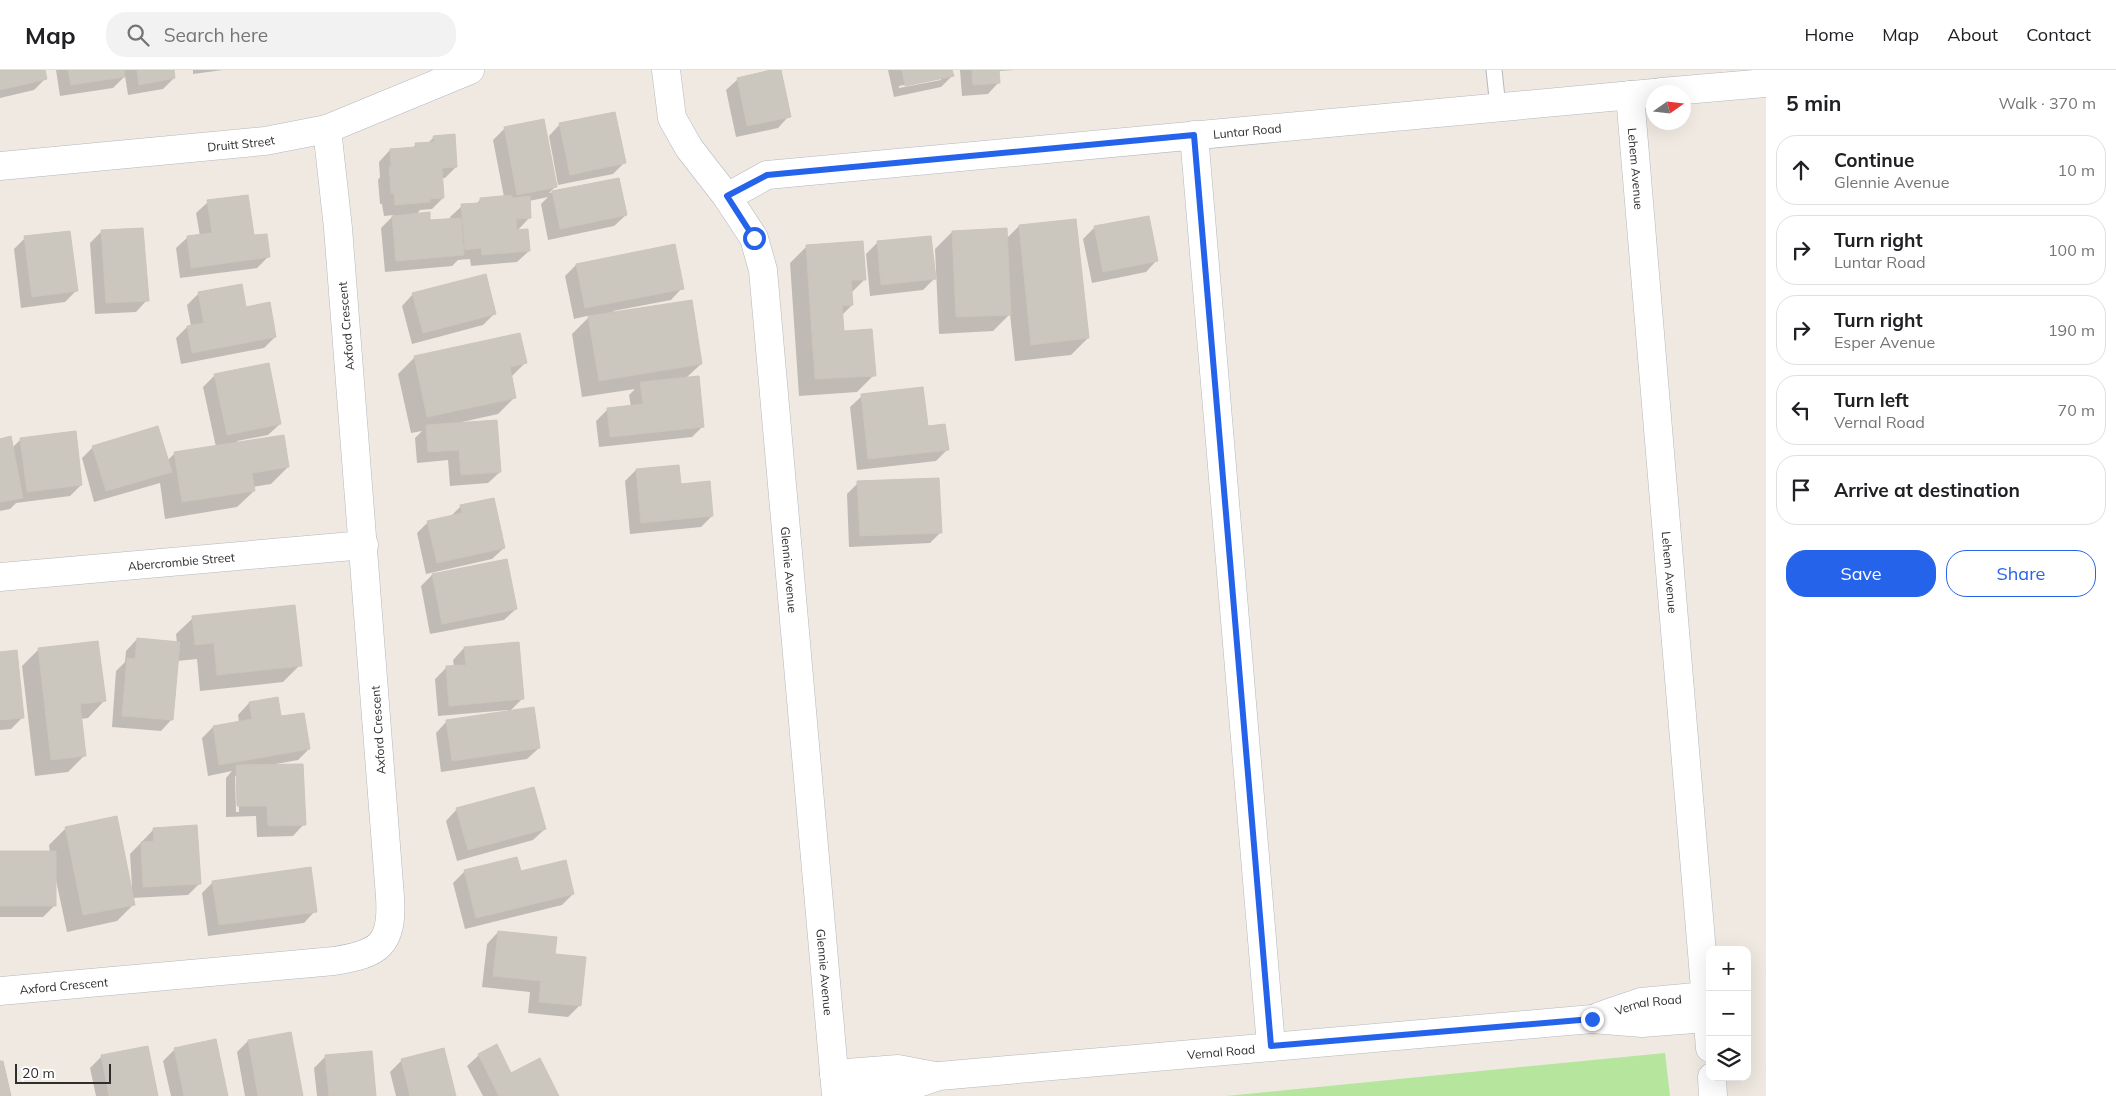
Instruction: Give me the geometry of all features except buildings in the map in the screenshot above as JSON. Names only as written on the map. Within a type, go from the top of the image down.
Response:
[{"type":"street","name":"Druitt Street","points":[[0,166],[265,142],[327,129],[470,70]]},
{"type":"street","name":"Glennie Avenue","points":[[666,70],[672,118],[689,148],[727,196],[754,238],[763,270],[835,1084]]},
{"type":"street","points":[[1691,89],[1766,83]]},
{"type":"street","name":"Luntar Road","points":[[727,196],[767,175],[1642,94]]},
{"type":"street","name":"Lehem Avenue","points":[[1642,94],[1706,993]]},
{"type":"street","name":"Axford Crescent","points":[[0,991],[334,961],[367,954],[385,939],[389,930],[392,917],[364,545],[337,218],[327,129]]},
{"type":"street","points":[[1194,135],[1271,1046]]},
{"type":"street","name":"Abercrombie Street","points":[[0,577],[364,545]]},
{"type":"street","name":"Vernal Road","points":[[835,1084],[898,1069],[939,1076],[1592,1019],[1642,1023],[1706,1007]]},
{"type":"street","points":[[1712,1081],[1714,1096]]},
{"type":"lane","points":[[1494,70],[1498,107]]},
{"type":"green space","points":[[1665,1053],[1670,1096],[1226,1096]]},
{"type":"route","points":[[754,238],[727,196],[767,175],[1194,135],[1271,1046],[1592,1019]]}]
